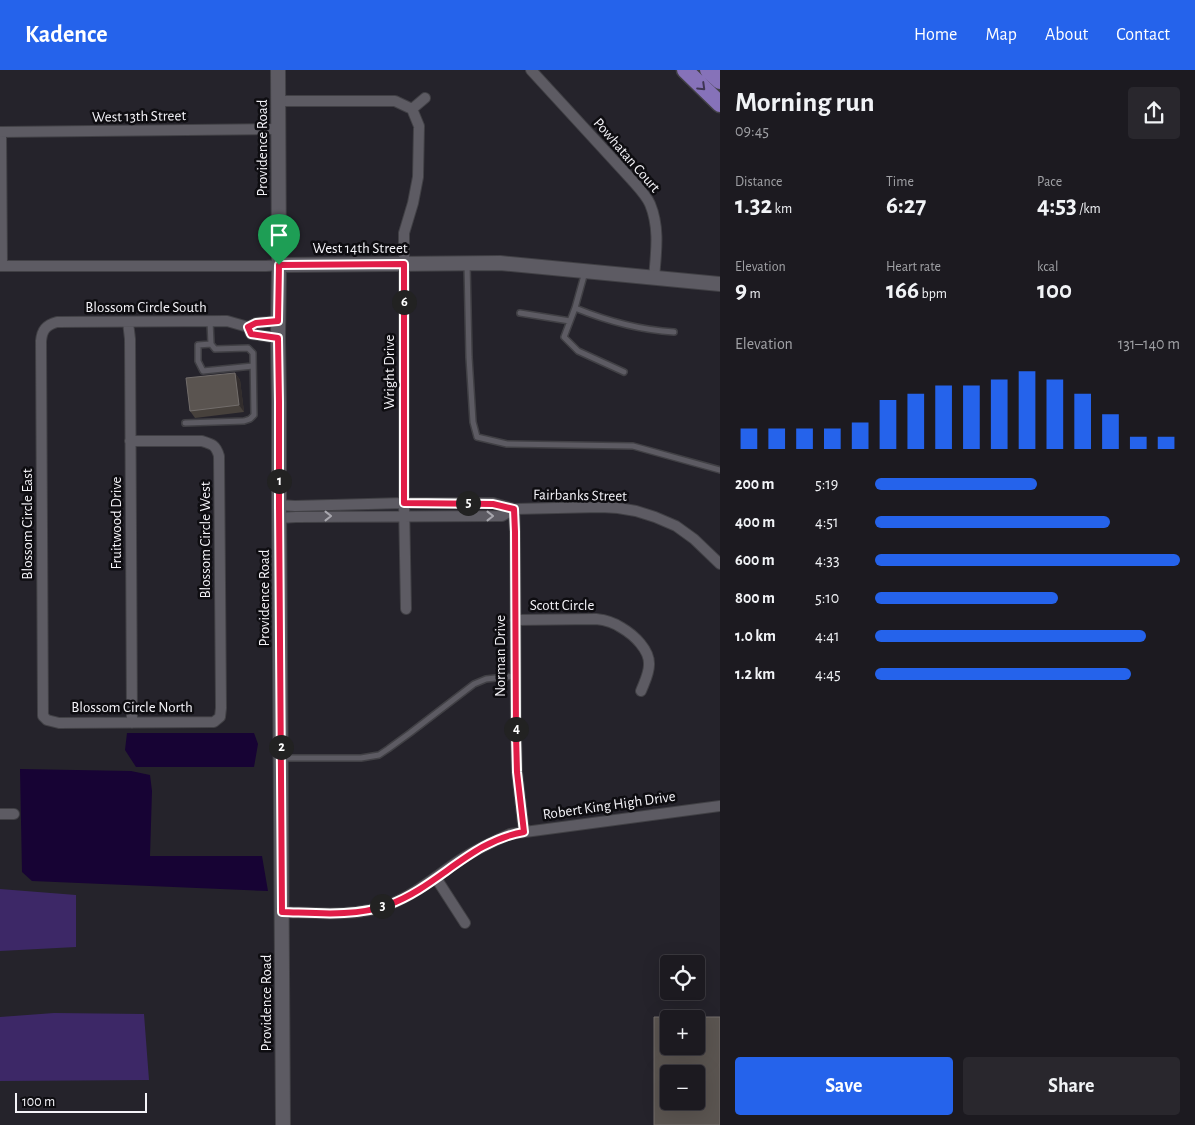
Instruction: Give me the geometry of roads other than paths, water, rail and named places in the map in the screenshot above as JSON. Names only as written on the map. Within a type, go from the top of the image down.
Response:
[{"type":"main road","points":[[685,70],[720,104]]},
{"type":"main road","points":[[708,70],[720,82]]},
{"type":"street","name":"Providence Road","points":[[278,70],[283,1125]]},
{"type":"street","name":"Powhatan Court","points":[[531,70],[632,179],[650,203],[657,228],[654,278]]},
{"type":"street","points":[[278,101],[395,101],[412,109],[425,98]]},
{"type":"street","name":"Wright Drive","points":[[406,609],[404,233],[418,177],[419,126],[412,109]]},
{"type":"street","name":"West 13th Street","points":[[1,132],[278,130]]},
{"type":"street","points":[[1,132],[1,266]]},
{"type":"street","name":"West 14th Street","points":[[1,266],[256,266],[500,263],[720,284]]},
{"type":"street","name":"Blossom Circle South","points":[[45,328],[49,324],[57,322],[227,321],[248,327],[256,323],[278,321]]},
{"type":"street","name":"Fruitwood Drive","points":[[128,322],[130,339],[132,723]]},
{"type":"street","name":"Blossom Circle South","points":[[248,327],[251,334],[278,338]]},
{"type":"street","name":"Blossom Circle East","points":[[45,328],[42,334],[41,351],[42,708],[43,716],[47,720]]},
{"type":"street","name":"Blossom Circle West","points":[[130,441],[202,441],[211,443],[217,449],[219,456],[221,708],[220,717],[217,720]]},
{"type":"street","name":"Fairbanks Street","points":[[279,512],[295,506],[404,503],[493,504],[514,509],[618,508],[636,511],[676,526],[694,539],[720,564]]},
{"type":"street","name":"Fairbanks Street","points":[[279,512],[296,516],[502,516],[514,509]]},
{"type":"street","name":"Norman Drive","points":[[514,509],[517,772],[524,832]]},
{"type":"street","name":"Scott Circle","points":[[515,620],[596,619],[605,620],[622,627],[644,648],[649,658],[649,666],[641,691]]},
{"type":"street","name":"Blossom Circle North","points":[[47,720],[59,723],[214,722],[217,720]]},
{"type":"street","name":"Robert King High Drive","points":[[282,912],[336,913],[368,910],[388,904],[436,878],[481,846],[510,834],[720,806]]},
{"type":"street","points":[[0,814],[14,814]]},
{"type":"street","points":[[436,878],[465,923]]},
{"type":"lane","points":[[467,264],[469,357],[473,422],[477,437],[507,444],[633,446],[720,470]]},
{"type":"lane","points":[[585,272],[575,308],[564,337],[578,351],[624,372]]},
{"type":"lane","points":[[575,308],[620,324],[674,332]]},
{"type":"lane","points":[[520,313],[570,321]]},
{"type":"lane","points":[[185,423],[244,421],[254,415],[253,353],[248,348],[215,349],[211,344],[210,321]]},
{"type":"lane","points":[[211,344],[198,345],[198,361],[203,371],[253,366]]},
{"type":"lane","points":[[281,758],[361,758],[379,754],[474,684],[486,679],[516,676]]}]
